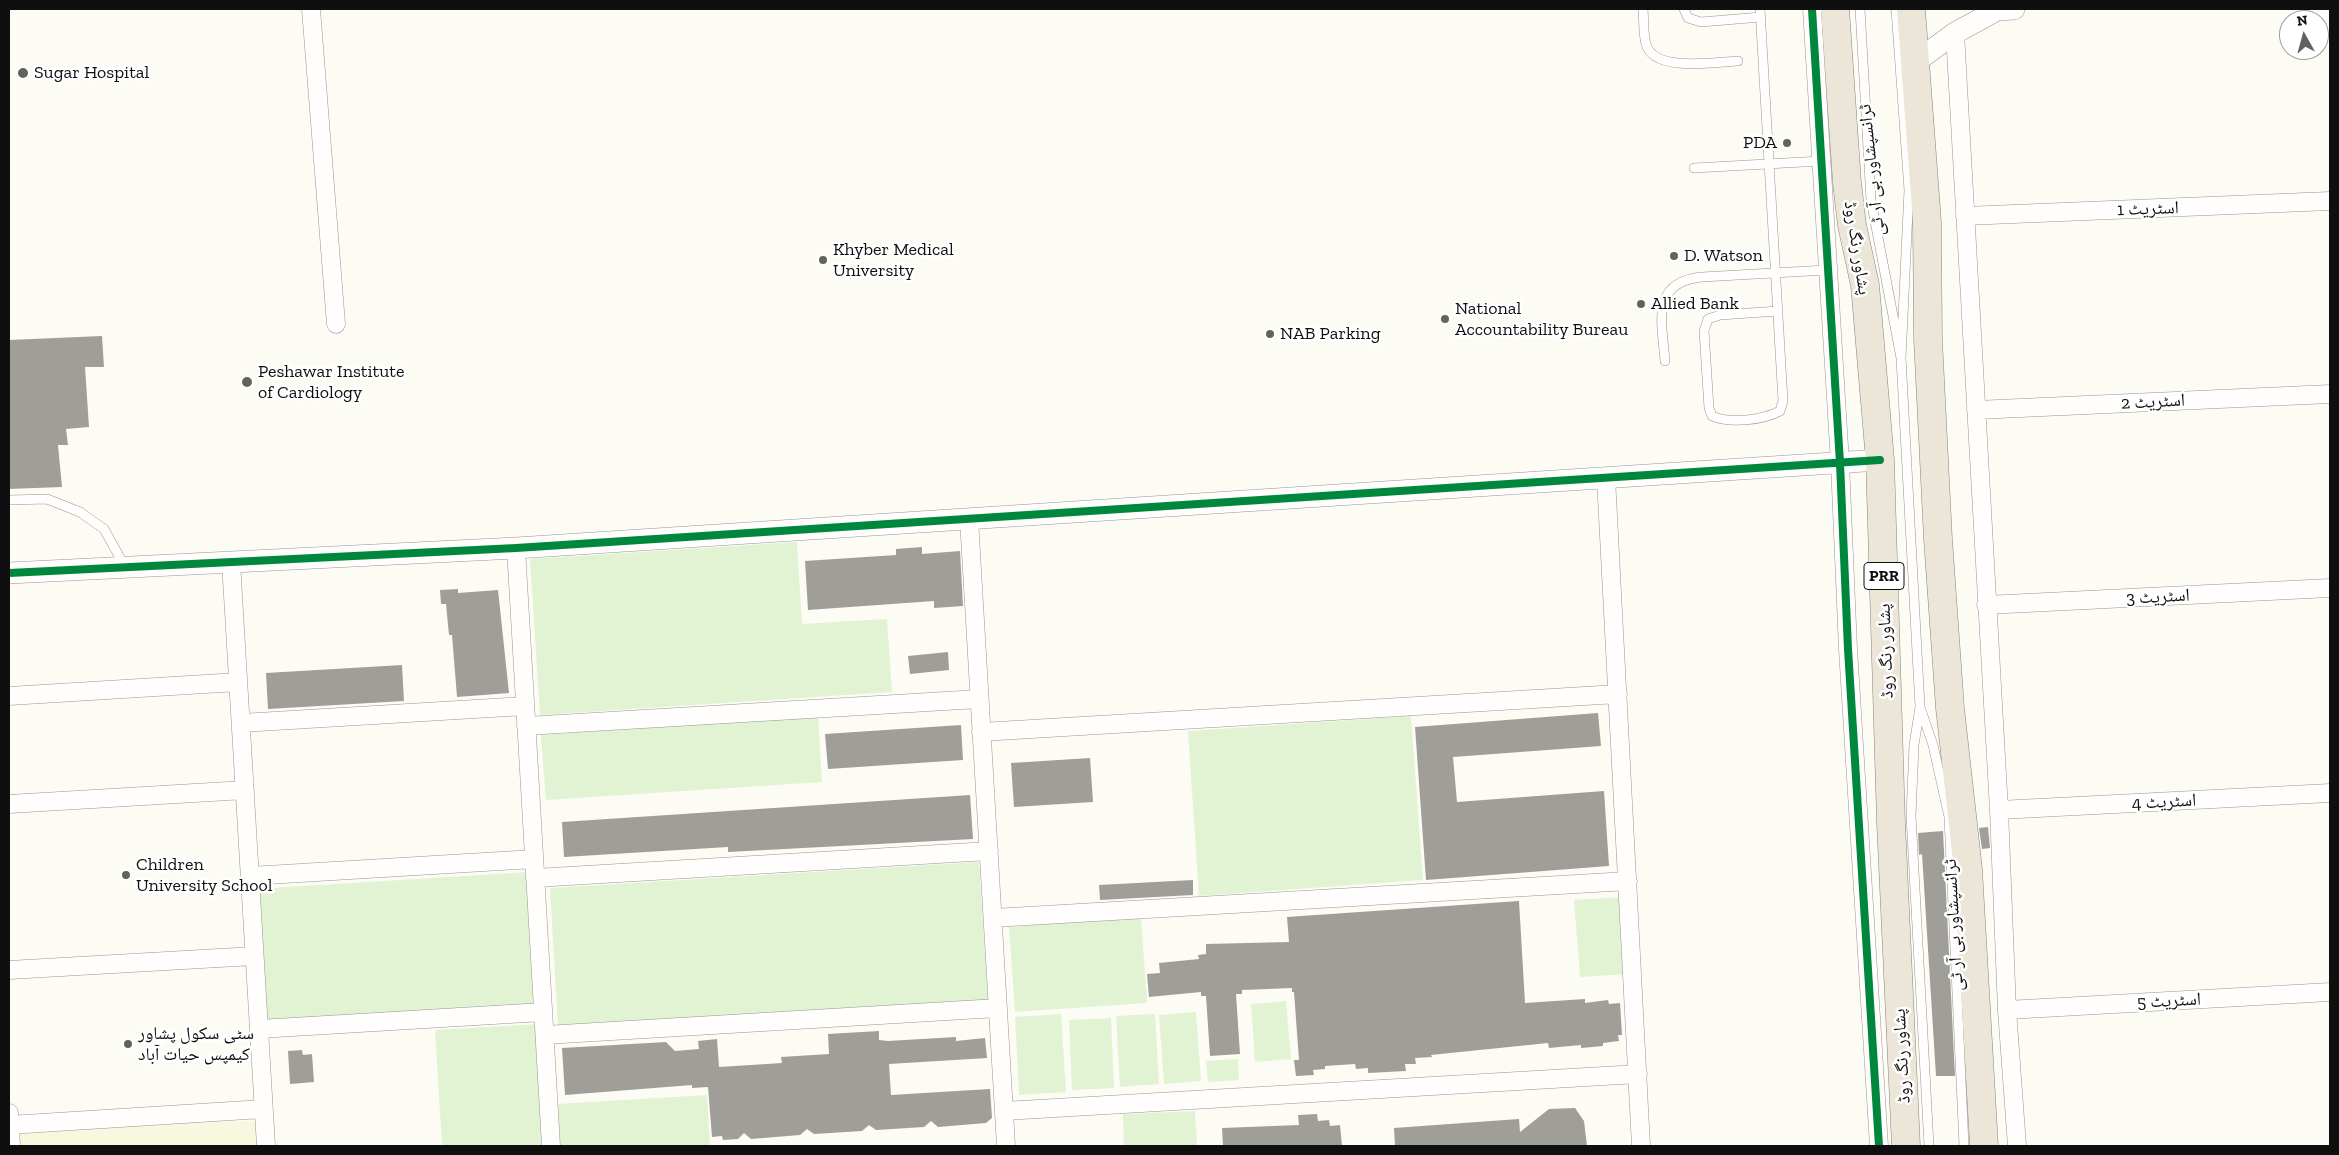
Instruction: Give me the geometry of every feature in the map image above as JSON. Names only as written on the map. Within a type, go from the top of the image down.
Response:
[{"type":"highway","name":"پشاور رنگ روڈ","points":[[1835,9],[1847,183],[1852,224],[1865,285],[1880,460],[1891,823],[1906,1146]]},
{"type":"highway","points":[[1911,9],[1927,222],[1928,339],[1938,540],[1950,708],[1968,869],[1984,1146]]},
{"type":"street","points":[[311,9],[336,324]]},
{"type":"street","points":[[1812,9],[1840,463],[1848,649],[1879,1146]]},
{"type":"street","points":[[1914,63],[1955,34],[2005,9]]},
{"type":"street","points":[[1955,34],[1999,810],[2007,1010],[2017,1146]]},
{"type":"street","name":"اسٹریٹ 1","points":[[1965,216],[2330,201]]},
{"type":"street","name":"اسٹریٹ 2","points":[[1976,410],[2330,394]]},
{"type":"street","points":[[9,573],[516,548],[1880,460]]},
{"type":"street","points":[[1606,478],[1641,1146]]},
{"type":"street","points":[[969,519],[1006,1146]]},
{"type":"street","points":[[516,548],[551,1146]]},
{"type":"street","points":[[231,562],[266,1146]]},
{"type":"street","name":"اسٹریٹ 3","points":[[1986,605],[2330,588]]},
{"type":"street","points":[[9,696],[238,682]]},
{"type":"street","points":[[981,732],[1618,694]]},
{"type":"street","points":[[526,726],[979,699]]},
{"type":"street","points":[[241,723],[525,706]]},
{"type":"street","points":[[9,804],[245,790]]},
{"type":"street","name":"اسٹریٹ 4","points":[[1999,810],[2330,793]]},
{"type":"street","points":[[535,878],[988,851]]},
{"type":"street","points":[[250,876],[534,859]]},
{"type":"street","points":[[993,918],[1628,881]]},
{"type":"street","points":[[9,970],[254,956]]},
{"type":"street","name":"اسٹریٹ 5","points":[[2007,1010],[2330,992]]},
{"type":"street","points":[[545,1035],[998,1008]]},
{"type":"street","points":[[259,1029],[543,1012]]},
{"type":"street","points":[[1004,1111],[1638,1074]]},
{"type":"street","points":[[9,1125],[263,1109]]},
{"type":"street","points":[[9,1113],[11,1146]]},
{"type":"lane","points":[[1643,9],[1646,45],[1652,54],[1663,62],[1738,61]]},
{"type":"lane","points":[[1684,9],[1688,18],[1701,22],[1760,13],[1770,164],[1783,401],[1780,411],[1771,416],[1721,420],[1712,416],[1709,408],[1704,330],[1708,319],[1720,315],[1778,311]]},
{"type":"lane","name":"ٹرانسپشاور بی آر ٹی","points":[[1860,9],[1871,200],[1901,358]]},
{"type":"lane","name":"ٹرانسپشاور بی آر ٹی","points":[[1896,9],[1908,190],[1901,358],[1920,707],[1914,745],[1911,816],[1930,1146]]},
{"type":"lane","points":[[1694,168],[1821,161]]},
{"type":"lane","points":[[1664,361],[1662,314],[1665,298],[1674,285],[1686,279],[1827,270]]},
{"type":"lane","points":[[9,500],[47,499],[80,512],[104,529],[125,567]]},
{"type":"lane","name":"ٹرانسپشاور بی آر ٹی","points":[[1920,707],[1933,745],[1949,817],[1964,1146]]},
{"type":"green space","points":[[797,542],[802,624],[887,619],[892,692],[540,715],[530,559]]},
{"type":"green space","points":[[818,716],[822,782],[546,800],[541,735]]},
{"type":"green space","points":[[1411,716],[1423,880],[1199,896],[1188,731]]},
{"type":"green space","points":[[979,862],[988,1000],[558,1026],[550,888]]},
{"type":"green space","points":[[528,872],[536,1006],[265,1023],[256,889]]},
{"type":"green space","points":[[1622,897],[1627,974],[1580,977],[1574,900]]},
{"type":"green space","points":[[1141,917],[1147,1003],[1015,1012],[1009,927]]},
{"type":"green space","points":[[1286,1001],[1291,1059],[1255,1062],[1251,1004]]},
{"type":"green space","points":[[1196,1012],[1201,1081],[1164,1084],[1159,1015]]},
{"type":"green space","points":[[1061,1014],[1066,1092],[1019,1095],[1015,1017]]},
{"type":"green space","points":[[1155,1014],[1159,1084],[1120,1087],[1116,1016]]},
{"type":"green space","points":[[1111,1018],[1114,1088],[1072,1090],[1069,1020]]},
{"type":"green space","points":[[539,1024],[546,1146],[442,1146],[435,1030]]},
{"type":"green space","points":[[1238,1059],[1239,1080],[1208,1082],[1206,1061]]},
{"type":"green space","points":[[707,1095],[710,1146],[560,1146],[558,1104]]},
{"type":"green space","points":[[1195,1111],[1197,1146],[1124,1146],[1123,1114]]},
{"type":"green space","points":[[264,1121],[263,1146],[18,1146],[18,1124]]},
{"type":"building","points":[[102,336],[104,367],[85,367],[89,427],[66,429],[68,445],[58,445],[62,487],[9,489],[9,340]]},
{"type":"building","points":[[922,547],[922,554],[960,551],[963,606],[934,608],[934,601],[808,610],[805,561],[896,555],[896,549]]},
{"type":"building","points":[[458,589],[458,593],[498,590],[509,693],[457,697],[452,635],[449,635],[446,604],[441,604],[440,590]]},
{"type":"building","points":[[948,652],[949,670],[910,674],[908,656]]},
{"type":"building","points":[[402,665],[404,701],[268,709],[266,673]]},
{"type":"building","points":[[1598,713],[1601,746],[1453,757],[1457,802],[1604,791],[1609,866],[1426,880],[1415,727]]},
{"type":"building","points":[[961,725],[963,760],[828,769],[825,734]]},
{"type":"building","points":[[1090,758],[1093,802],[1014,807],[1011,763]]},
{"type":"building","points":[[970,795],[973,839],[728,852],[728,847],[564,857],[562,822]]},
{"type":"building","points":[[1988,827],[1990,848],[1982,849],[1979,828]]},
{"type":"building","points":[[1943,831],[1955,1076],[1936,1076],[1922,854],[1919,855],[1918,833]]},
{"type":"building","points":[[1193,880],[1193,895],[1100,900],[1099,885]]},
{"type":"building","points":[[1519,901],[1525,1003],[1585,999],[1585,1003],[1608,1000],[1609,1004],[1620,1003],[1622,1035],[1618,1035],[1619,1041],[1603,1043],[1603,1046],[1581,1048],[1581,1045],[1549,1048],[1548,1043],[1431,1055],[1432,1057],[1415,1058],[1416,1064],[1405,1064],[1406,1071],[1368,1073],[1368,1068],[1356,1069],[1355,1064],[1325,1066],[1325,1069],[1313,1070],[1314,1075],[1296,1076],[1294,1060],[1299,1060],[1294,992],[1292,992],[1292,988],[1242,990],[1242,994],[1236,994],[1240,1054],[1210,1056],[1206,996],[1201,996],[1201,992],[1149,997],[1147,974],[1160,973],[1159,963],[1199,959],[1198,955],[1206,954],[1206,944],[1289,942],[1287,917]]},
{"type":"building","points":[[879,1031],[879,1040],[888,1041],[956,1037],[956,1041],[985,1038],[987,1058],[889,1064],[891,1095],[990,1089],[992,1118],[986,1123],[938,1127],[931,1121],[924,1127],[876,1130],[869,1125],[862,1131],[814,1134],[807,1129],[800,1135],[751,1139],[744,1133],[738,1139],[723,1140],[722,1136],[712,1137],[708,1087],[692,1088],[692,1085],[565,1095],[562,1048],[666,1042],[675,1051],[699,1049],[698,1041],[717,1039],[719,1067],[782,1063],[781,1057],[829,1054],[828,1034]]},
{"type":"building","points":[[302,1050],[303,1055],[312,1054],[314,1082],[290,1084],[288,1051]]},
{"type":"building","points":[[1575,1108],[1584,1121],[1587,1146],[1395,1146],[1394,1128],[1519,1119],[1520,1132],[1549,1109]]},
{"type":"building","points":[[1317,1114],[1318,1121],[1329,1120],[1330,1126],[1340,1125],[1342,1146],[1223,1146],[1222,1128],[1299,1125],[1298,1115]]},
{"type":"cycle path","points":[[1812,9],[1840,463],[1848,649],[1879,1146]]},
{"type":"cycle path","points":[[9,573],[516,548],[1880,460]]},
{"type":"place","name":"Sugar Hospital","points":[[23,73]]},
{"type":"place","name":"PDA","points":[[1787,143]]},
{"type":"place","name":"D. Watson","points":[[1674,256]]},
{"type":"place","name":"Khyber Medical University","points":[[823,260]]},
{"type":"place","name":"Allied Bank","points":[[1641,304]]},
{"type":"place","name":"National Accountability Bureau","points":[[1445,319]]},
{"type":"place","name":"NAB Parking","points":[[1270,334]]},
{"type":"place","name":"Peshawar Institute of Cardiology","points":[[247,382]]},
{"type":"place","name":"Children University School","points":[[126,875]]},
{"type":"place","name":"سٹی سکول پشاور کیمپس حیات آباد","points":[[128,1044]]}]
